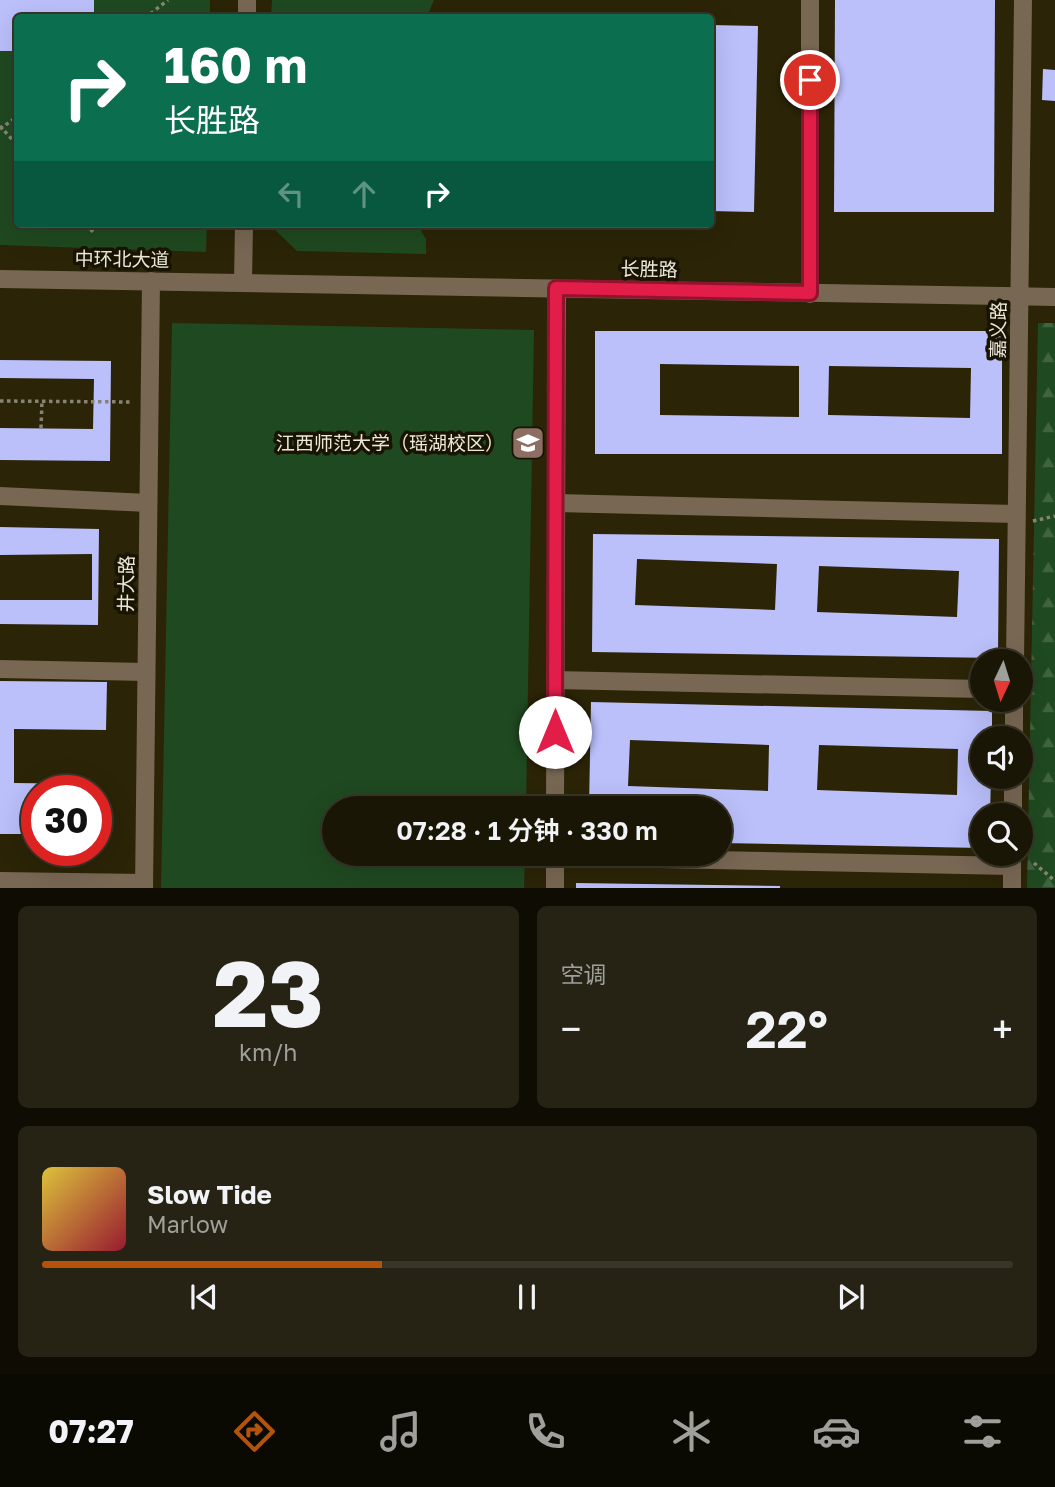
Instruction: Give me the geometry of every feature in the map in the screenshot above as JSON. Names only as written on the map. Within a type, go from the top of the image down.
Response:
[{"type":"street","points":[[810,0],[810,293]]},
{"type":"street","name":"嘉义路","points":[[1015,649],[1023,0]]},
{"type":"street","points":[[243,282],[244,228]]},
{"type":"street","name":"中环北大道","points":[[0,279],[243,282]]},
{"type":"street","name":"井大路","points":[[144,886],[151,281]]},
{"type":"street","name":"长胜路","points":[[243,282],[1055,297]]},
{"type":"street","points":[[555,796],[556,288]]},
{"type":"street","points":[[0,496],[148,503]]},
{"type":"street","points":[[556,503],[1016,514]]},
{"type":"street","points":[[0,669],[146,672]]},
{"type":"street","points":[[555,680],[970,689]]},
{"type":"street","points":[[732,857],[970,860]]},
{"type":"street","points":[[555,866],[555,888]]},
{"type":"street","points":[[1012,866],[1012,888]]},
{"type":"street","points":[[0,881],[144,886]]},
{"type":"path","points":[[150,14],[168,0]]},
{"type":"path","points":[[0,128],[14,142]]},
{"type":"path","points":[[90,228],[93,232]]},
{"type":"path","points":[[0,401],[149,402]]},
{"type":"path","points":[[41,428],[42,401]]},
{"type":"path","points":[[1034,863],[1055,881]]},
{"type":"shaded area","name":"江西师范大学（瑶湖校区）","points":[[0,0],[1055,0],[1055,888],[0,888]]},
{"type":"green space","points":[[94,0],[210,0],[210,14],[94,14]]},
{"type":"green space","points":[[272,0],[434,0],[428,14],[271,14]]},
{"type":"green space","points":[[0,51],[14,51],[14,228],[207,228],[206,252],[0,245]]},
{"type":"green space","points":[[273,228],[419,228],[426,239],[426,254],[297,251]]},
{"type":"green space","points":[[172,323],[534,330],[526,796],[322,796],[322,866],[525,866],[524,888],[161,888]]},
{"type":"green space","points":[[1038,323],[1055,323],[1055,888],[1027,888],[1027,866],[1033,866],[1033,803],[1029,803],[1029,789],[1033,789],[1033,726],[1030,726],[1030,712],[1033,712],[1032,649]]},
{"type":"building","points":[[0,0],[94,0],[94,14],[14,14],[14,51],[0,51]]},
{"type":"building","points":[[835,0],[995,0],[994,212],[834,212]]},
{"type":"building","points":[[714,25],[758,26],[754,212],[714,211]]},
{"type":"building","points":[[1043,69],[1055,70],[1055,101],[1042,100]]},
{"type":"building","points":[[595,331],[1002,331],[1002,454],[595,454]],"holes":[[[660,364],[799,366],[799,417],[660,415]],[[829,366],[971,368],[970,418],[828,415]]]},
{"type":"building","points":[[0,360],[111,361],[110,461],[0,460],[0,428],[93,429],[94,379],[0,378]]},
{"type":"building","points":[[0,527],[99,529],[98,625],[0,624],[0,600],[92,600],[92,554],[0,555]]},
{"type":"building","points":[[593,534],[999,539],[998,649],[970,649],[970,658],[592,652]],"holes":[[[637,559],[777,564],[775,610],[635,605]],[[819,566],[959,571],[957,617],[817,612]]]},
{"type":"building","points":[[0,681],[107,682],[106,730],[14,729],[14,783],[21,783],[21,834],[0,834]]},
{"type":"building","points":[[591,702],[992,712],[992,726],[970,726],[970,789],[991,789],[990,803],[970,803],[970,848],[732,843],[732,796],[589,796]],"holes":[[[630,740],[769,745],[768,791],[628,786]],[[819,745],[958,749],[957,795],[817,790]]]},
{"type":"building","points":[[576,883],[780,886],[780,888],[576,888]]},
{"type":"place","name":"江西师范大学（瑶湖校区）","points":[[528,443]]},
{"type":"route","points":[[555,732],[556,288],[810,293],[810,80]]}]
